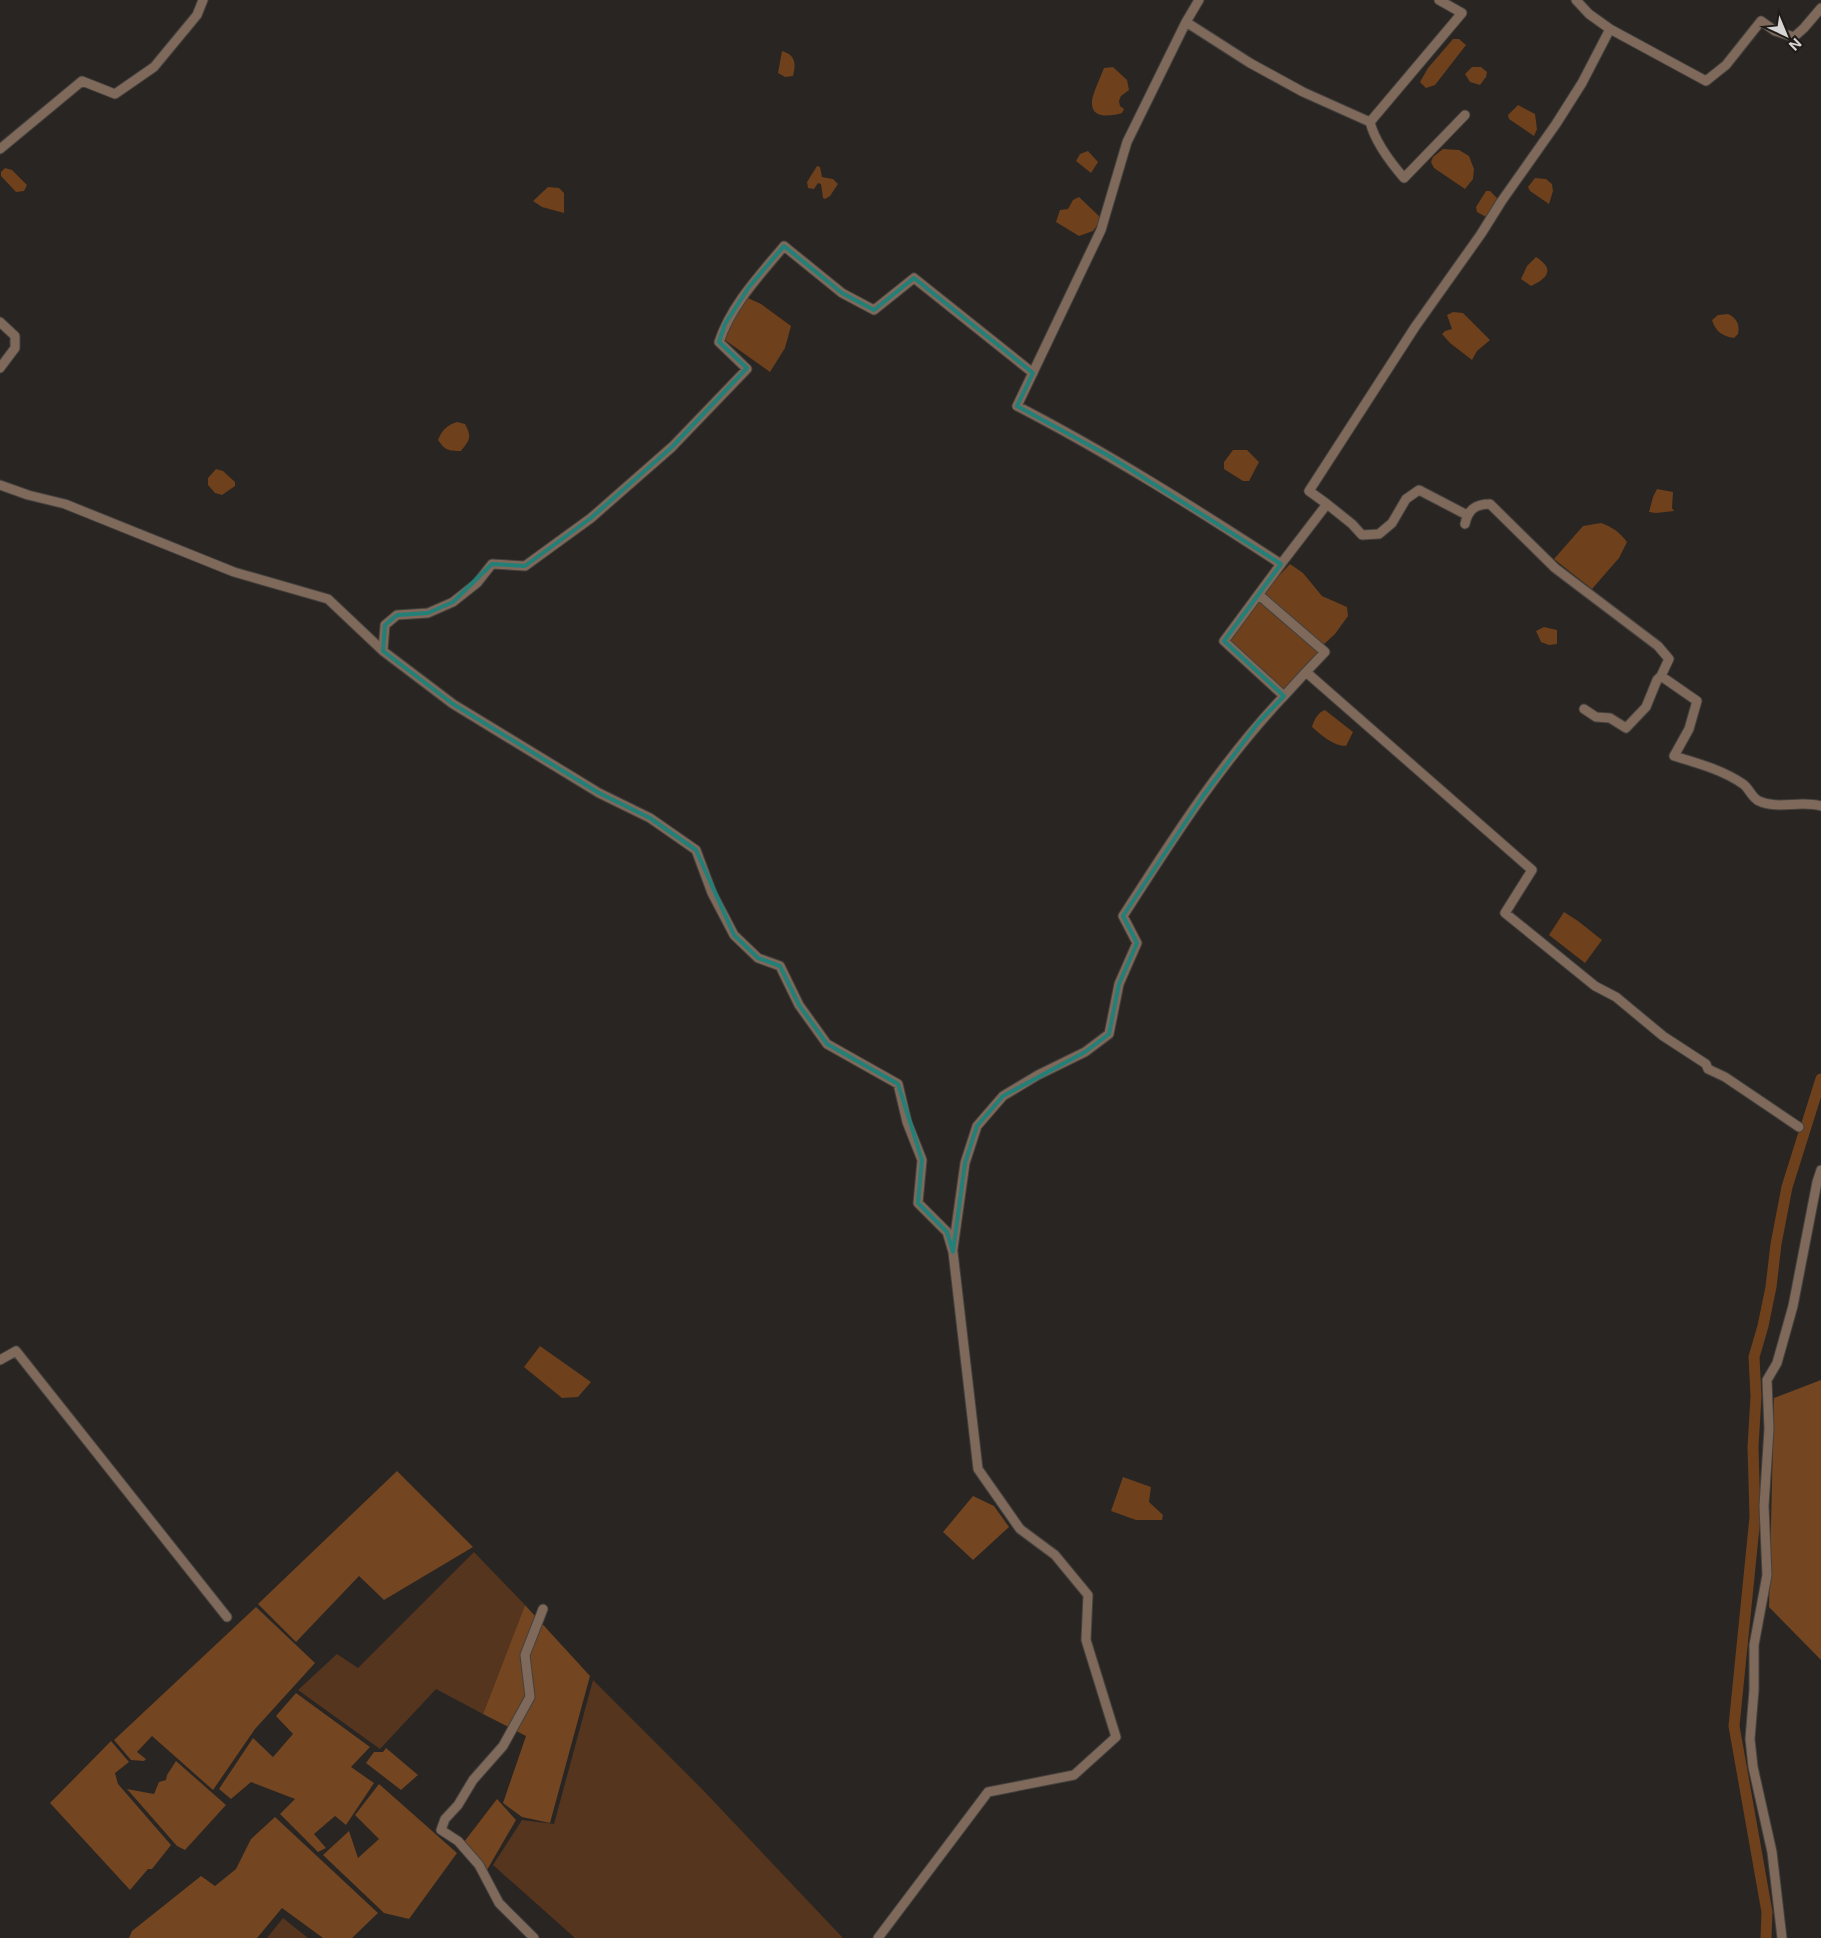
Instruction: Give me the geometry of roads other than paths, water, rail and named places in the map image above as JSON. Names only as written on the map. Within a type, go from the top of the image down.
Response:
[{"type":"street","points":[[0,149],[82,81],[114,94],[154,67],[198,15],[204,0]]},
{"type":"street","points":[[1200,0],[1186,22],[1127,142],[1101,230],[1017,406],[1072,434],[1109,456],[1281,564]]},
{"type":"street","points":[[1370,122],[1462,13],[1439,0]]},
{"type":"street","points":[[1576,0],[1589,14],[1610,29],[1706,81],[1726,66],[1762,21],[1775,31],[1794,37],[1821,8]]},
{"type":"street","points":[[1186,22],[1250,63],[1303,92],[1370,122],[1392,164],[1404,178],[1465,115]]},
{"type":"street","points":[[1584,709],[1596,717],[1610,718],[1626,728],[1646,707],[1657,680],[1669,659],[1658,646],[1548,562],[1490,504],[1480,504],[1472,508],[1466,520],[1419,490],[1406,499],[1392,523],[1379,534],[1362,535],[1352,524],[1309,491],[1415,327],[1556,124],[1582,83],[1610,29]]},
{"type":"street","points":[[383,651],[385,625],[397,615],[428,613],[453,602],[477,583],[492,564],[526,566],[591,518],[672,447],[747,369],[719,342],[725,324],[749,287],[784,246],[842,292],[874,310],[914,278],[1033,373]]},
{"type":"street","points":[[0,322],[15,336],[15,348],[0,368]]},
{"type":"street","points":[[0,485],[28,495],[65,504],[234,572],[328,599],[383,651],[454,704],[599,792],[650,818],[696,850],[712,893],[734,935],[758,958],[780,966],[800,1006],[827,1044],[898,1084],[907,1122],[922,1160],[918,1203],[947,1232],[953,1252],[978,1469],[1020,1529],[1055,1555],[1088,1595],[1086,1640],[1116,1737],[1074,1775],[988,1792],[878,1938]]},
{"type":"street","points":[[1284,696],[1224,641],[1327,504]]},
{"type":"street","points":[[953,1252],[964,1163],[977,1126],[1003,1096],[1038,1075],[1085,1052],[1109,1034],[1119,984],[1137,944],[1123,916],[1176,832],[1258,723],[1325,652],[1259,595]]},
{"type":"street","points":[[1306,672],[1532,870],[1505,912],[1596,986],[1616,998],[1664,1036],[1706,1064],[1708,1069],[1725,1077],[1799,1127]]},
{"type":"street","points":[[1661,676],[1697,701],[1689,729],[1674,756],[1717,770],[1744,785],[1758,801],[1775,804],[1811,803],[1821,806]]},
{"type":"street","points":[[1782,1938],[1772,1852],[1753,1767],[1750,1739],[1754,1690],[1754,1645],[1767,1575],[1764,1506],[1769,1429],[1768,1380],[1777,1363],[1793,1306],[1821,1170]]},
{"type":"street","points":[[0,1360],[16,1351],[228,1617]]},
{"type":"street","points":[[534,1938],[499,1903],[479,1865],[458,1841],[441,1830],[446,1819],[458,1805],[473,1780],[503,1746],[530,1697],[525,1656],[543,1609]]},
{"type":"waterway","points":[[1766,1938],[1767,1912],[1734,1726],[1755,1517],[1753,1447],[1756,1396],[1754,1357],[1771,1287],[1776,1244],[1787,1187],[1821,1079]]}]
